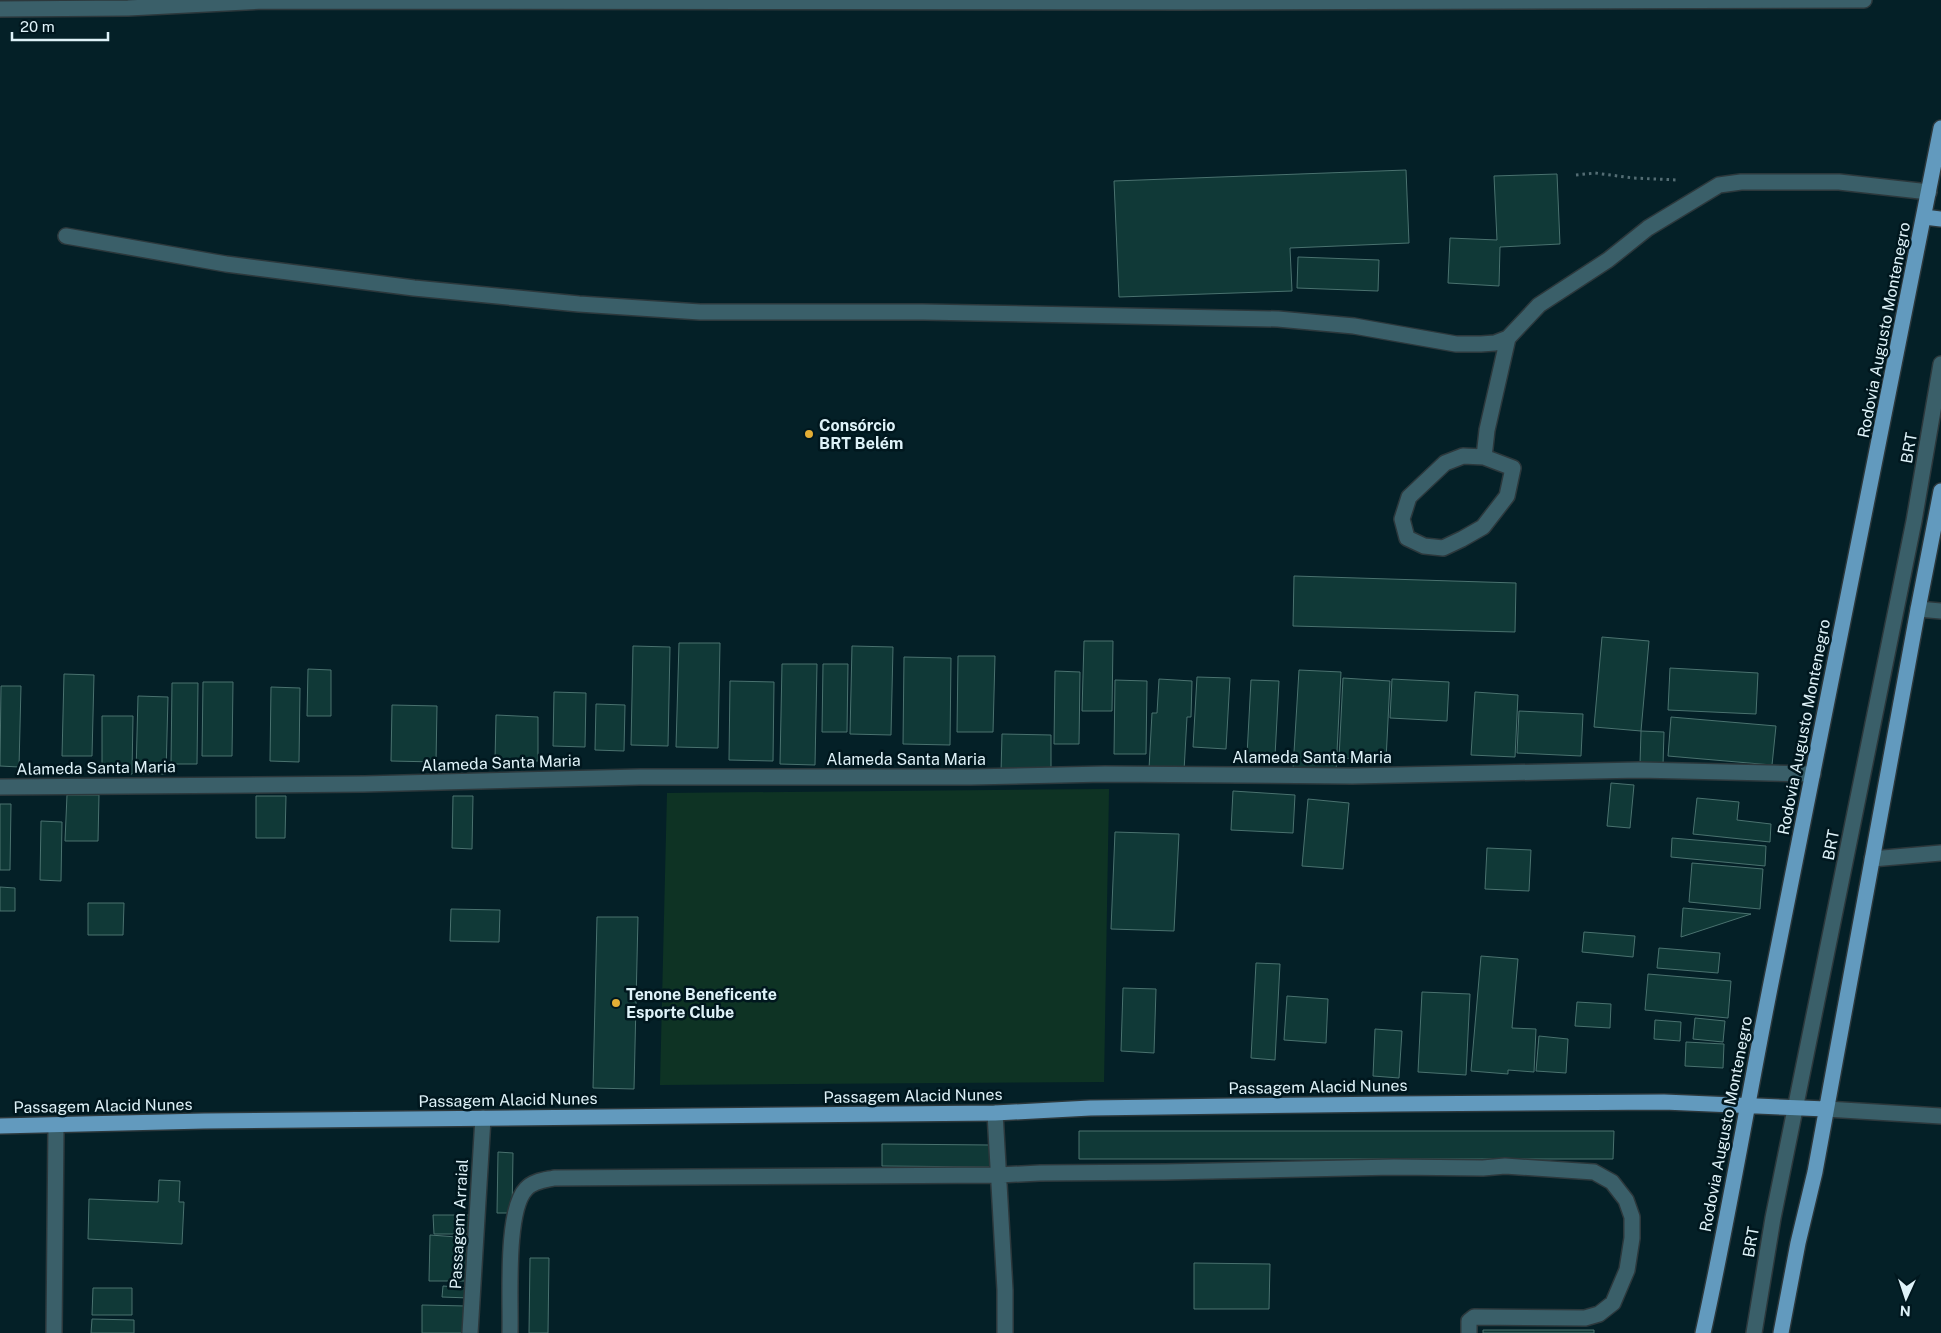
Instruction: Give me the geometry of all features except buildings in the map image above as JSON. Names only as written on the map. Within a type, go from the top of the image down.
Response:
[{"type":"main road","name":"Rodovia Augusto Montenegro","points":[[1703,1333],[1941,128]]},
{"type":"main road","points":[[1924,217],[1941,219]]},
{"type":"main road","points":[[1781,1333],[1798,1243],[1815,1172],[1941,491]]},
{"type":"main road","name":"Passagem Alacid Nunes","points":[[0,1126],[204,1121],[995,1113],[1090,1108],[1393,1104],[1664,1102],[1826,1109]]},
{"type":"street","points":[[0,9],[128,8],[264,1],[1864,0]]},
{"type":"street","points":[[66,236],[226,264],[414,288],[579,304],[700,312],[923,312],[1278,318],[1354,326],[1456,344],[1495,343],[1508,338],[1539,304],[1608,260],[1648,228],[1719,185],[1741,182],[1839,182],[1929,192]]},
{"type":"street","points":[[1484,456],[1487,430],[1508,338]]},
{"type":"street","name":"BRT","points":[[1754,1333],[1773,1218],[1914,521],[1941,364]]},
{"type":"street","points":[[1463,456],[1484,456],[1513,468],[1507,496],[1483,527],[1443,548],[1424,546],[1407,538],[1402,519],[1409,497],[1445,463],[1463,456]]},
{"type":"street","points":[[1918,609],[1941,611]]},
{"type":"street","name":"Alameda Santa Maria","points":[[0,787],[364,784],[640,777],[1105,774],[1352,776],[1639,770],[1813,774]]},
{"type":"street","points":[[1872,859],[1941,853]]},
{"type":"street","points":[[1826,1109],[1941,1116]]},
{"type":"street","points":[[995,1113],[1005,1290],[1005,1333]]},
{"type":"street","name":"Passagem Arraial","points":[[470,1333],[483,1118]]},
{"type":"street","points":[[54,1333],[56,1126]]},
{"type":"street","points":[[510,1333],[512,1256],[516,1206],[528,1187],[543,1180],[554,1178],[998,1175],[1404,1167],[1483,1168],[1505,1166],[1594,1172],[1612,1182],[1626,1200],[1632,1217],[1632,1238],[1627,1270],[1613,1304],[1599,1314],[1585,1318],[1474,1317],[1470,1322],[1469,1333]]},
{"type":"path","points":[[1576,174],[1595,173],[1633,178],[1663,178],[1719,185]]},
{"type":"green space","points":[[1109,789],[1104,1082],[660,1085],[667,793]]},
{"type":"place","name":"Consórcio BRT Belém","points":[[809,434]]},
{"type":"place","name":"Tenone Beneficente Esporte Clube","points":[[616,1003]]}]
